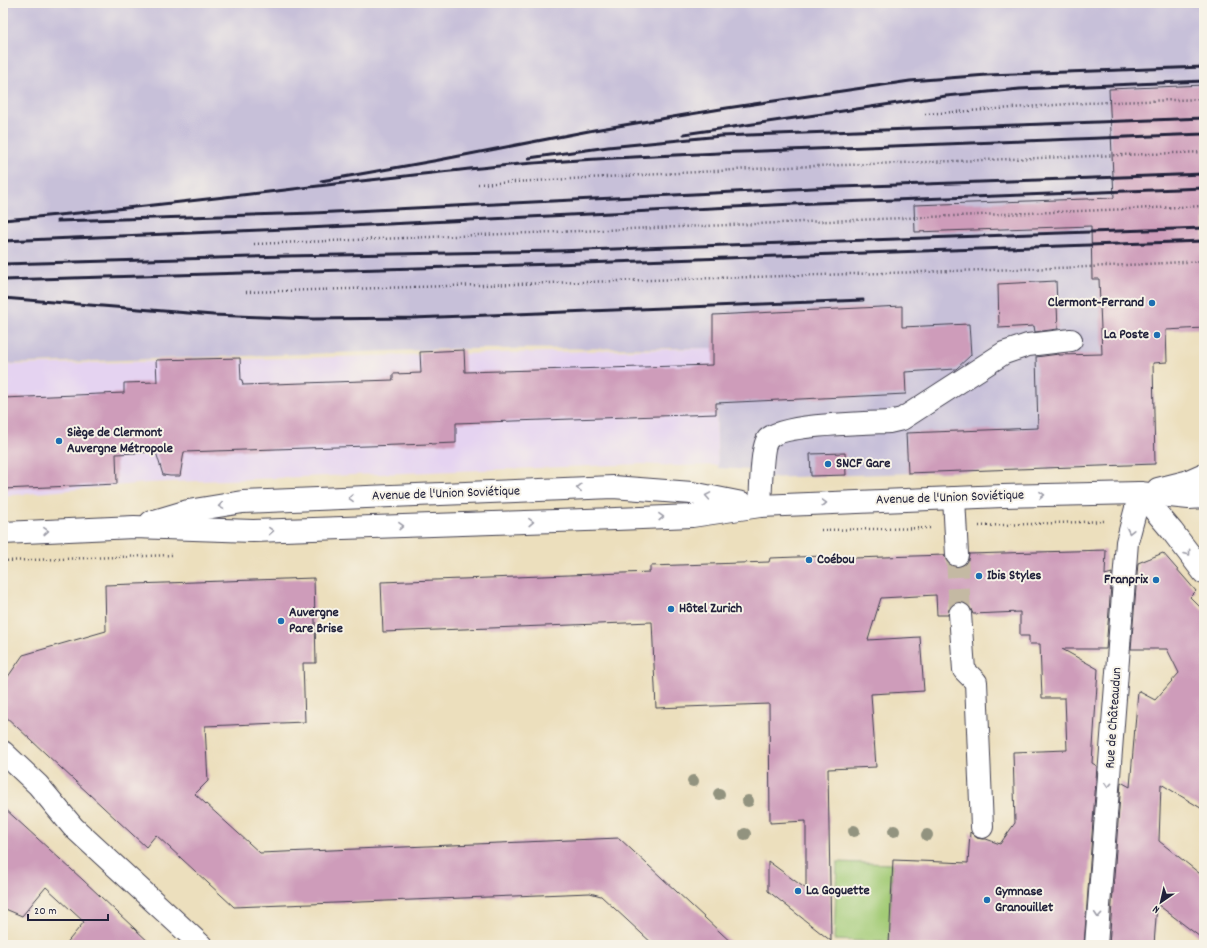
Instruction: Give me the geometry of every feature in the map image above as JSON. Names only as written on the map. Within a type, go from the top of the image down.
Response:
[{"type":"street","points":[[760,506],[764,450],[768,439],[777,433],[804,428],[889,422],[902,419],[1004,353],[1028,345],[1071,340]]},
{"type":"street","name":"Avenue de l'Union Soviétique","points":[[1140,493],[1186,482],[1204,474]]},
{"type":"street","name":"Avenue de l'Union Soviétique","points":[[134,527],[188,511],[243,502],[612,487],[692,493],[760,506]]},
{"type":"street","points":[[1140,493],[1172,531],[1204,573]]},
{"type":"street","name":"Avenue de l'Union Soviétique","points":[[3,533],[134,527],[253,531],[692,516],[760,506],[954,498],[1140,493],[1189,498],[1204,497]]},
{"type":"street","name":"Rue de Châteaudun","points":[[1096,945],[1127,542],[1140,493]]},
{"type":"street","points":[[954,498],[957,555]]},
{"type":"street","points":[[960,614],[964,670],[976,682],[982,827]]},
{"type":"street","points":[[3,752],[38,785],[73,827],[201,945]]},
{"type":"path","points":[[925,114],[1084,103],[1204,99]]},
{"type":"path","points":[[478,184],[789,167],[1204,152]]},
{"type":"path","points":[[254,244],[1204,206]]},
{"type":"path","points":[[246,292],[1072,268],[1204,261]]},
{"type":"shaded area","points":[[3,3],[1204,3],[1204,328],[1166,330],[1167,362],[1153,363],[1155,465],[764,478],[751,470],[718,468],[715,365],[713,348],[452,349],[3,364]]},
{"type":"shaded area","points":[[713,348],[718,465],[677,466],[641,464],[147,483],[3,496],[3,365]]},
{"type":"green space","points":[[837,862],[892,864],[890,942],[834,940]]},
{"type":"building","points":[[1204,85],[1204,328],[1166,330],[1167,362],[1153,363],[1155,464],[908,473],[906,433],[1038,428],[1036,357],[1059,354],[1102,354],[1099,279],[1092,279],[1091,226],[915,232],[914,205],[1114,198],[1109,89]]},
{"type":"building","points":[[1056,281],[1058,329],[1035,332],[1034,326],[999,328],[998,284]]},
{"type":"building","points":[[902,306],[902,327],[969,324],[971,355],[956,369],[905,372],[906,394],[716,403],[716,414],[456,423],[456,443],[184,452],[180,476],[163,475],[156,452],[116,454],[117,484],[3,489],[3,398],[124,393],[124,383],[157,382],[156,360],[240,358],[241,380],[243,385],[393,380],[393,374],[421,373],[420,352],[464,350],[465,372],[713,365],[713,315]]},
{"type":"building","name":"SNCF Gare","points":[[845,453],[846,475],[811,476],[810,454]]},
{"type":"building","points":[[1106,550],[1105,575],[1112,573],[1106,649],[1062,649],[1098,669],[1092,763],[1097,766],[1084,945],[889,945],[893,860],[968,863],[970,832],[977,838],[986,839],[1000,844],[1015,823],[1013,752],[1067,750],[1065,698],[1042,698],[1040,644],[1029,644],[1029,636],[1020,636],[1020,612],[973,614],[970,607],[965,603],[960,602],[953,604],[949,609],[948,615],[937,615],[936,595],[881,598],[868,640],[920,637],[924,691],[871,694],[876,767],[828,769],[831,941],[768,891],[768,861],[806,889],[806,821],[770,823],[769,704],[656,708],[652,622],[383,632],[381,582],[650,572],[650,566],[769,562],[770,558],[824,556],[824,559],[944,555],[947,562],[951,566],[957,567],[964,565],[968,560],[969,554]]},
{"type":"building","points":[[1163,553],[1196,591],[1190,597],[1204,611],[1204,810],[1161,784],[1159,841],[1204,877],[1204,940],[1157,904],[1154,945],[1109,945],[1121,782],[1130,787],[1138,691],[1155,700],[1179,673],[1167,649],[1131,649],[1138,563]]},
{"type":"building","points":[[314,578],[316,663],[303,663],[305,722],[205,726],[208,781],[195,794],[260,853],[619,838],[734,945],[654,945],[601,896],[590,893],[234,907],[156,835],[146,847],[3,714],[3,684],[23,655],[106,631],[105,585]]},
{"type":"building","points":[[3,807],[152,945],[65,945],[84,922],[46,887],[22,916],[3,908]]},
{"type":"tunnel","points":[[957,555],[960,614]]},
{"type":"railway","points":[[321,181],[594,130],[727,108],[910,81],[987,75],[1204,67]]},
{"type":"railway","points":[[684,134],[946,96],[1020,89],[1204,81]]},
{"type":"railway","points":[[529,158],[608,147],[721,136],[1204,118]]},
{"type":"railway","points":[[3,220],[133,208],[456,170],[521,164],[642,156],[1204,134]]},
{"type":"railway","points":[[57,221],[314,213],[813,188],[1204,174]]},
{"type":"railway","points":[[3,241],[287,229],[815,203],[1204,188]]},
{"type":"railway","points":[[3,264],[287,256],[557,251],[1204,228]]},
{"type":"railway","points":[[3,280],[555,264],[1204,241]]},
{"type":"railway","points":[[3,298],[213,315],[313,319],[413,318],[863,300]]},
{"type":"place","name":"Clermont-Ferrand","points":[[1152,303]]},
{"type":"place","name":"La Poste","points":[[1157,335]]},
{"type":"place","name":"Siège de Clermont Auvergne Métropole","points":[[59,441]]},
{"type":"place","name":"SNCF Gare","points":[[828,464]]},
{"type":"place","name":"Coébou","points":[[809,560]]},
{"type":"place","name":"Ibis Styles","points":[[979,576]]},
{"type":"place","name":"Franprix","points":[[1156,580]]},
{"type":"place","name":"Hôtel Zurich","points":[[671,609]]},
{"type":"place","name":"Auvergne Pare Brise","points":[[281,621]]},
{"type":"place","name":"La Goguette","points":[[798,891]]},
{"type":"place","name":"Gymnase Granouillet","points":[[987,900]]}]
